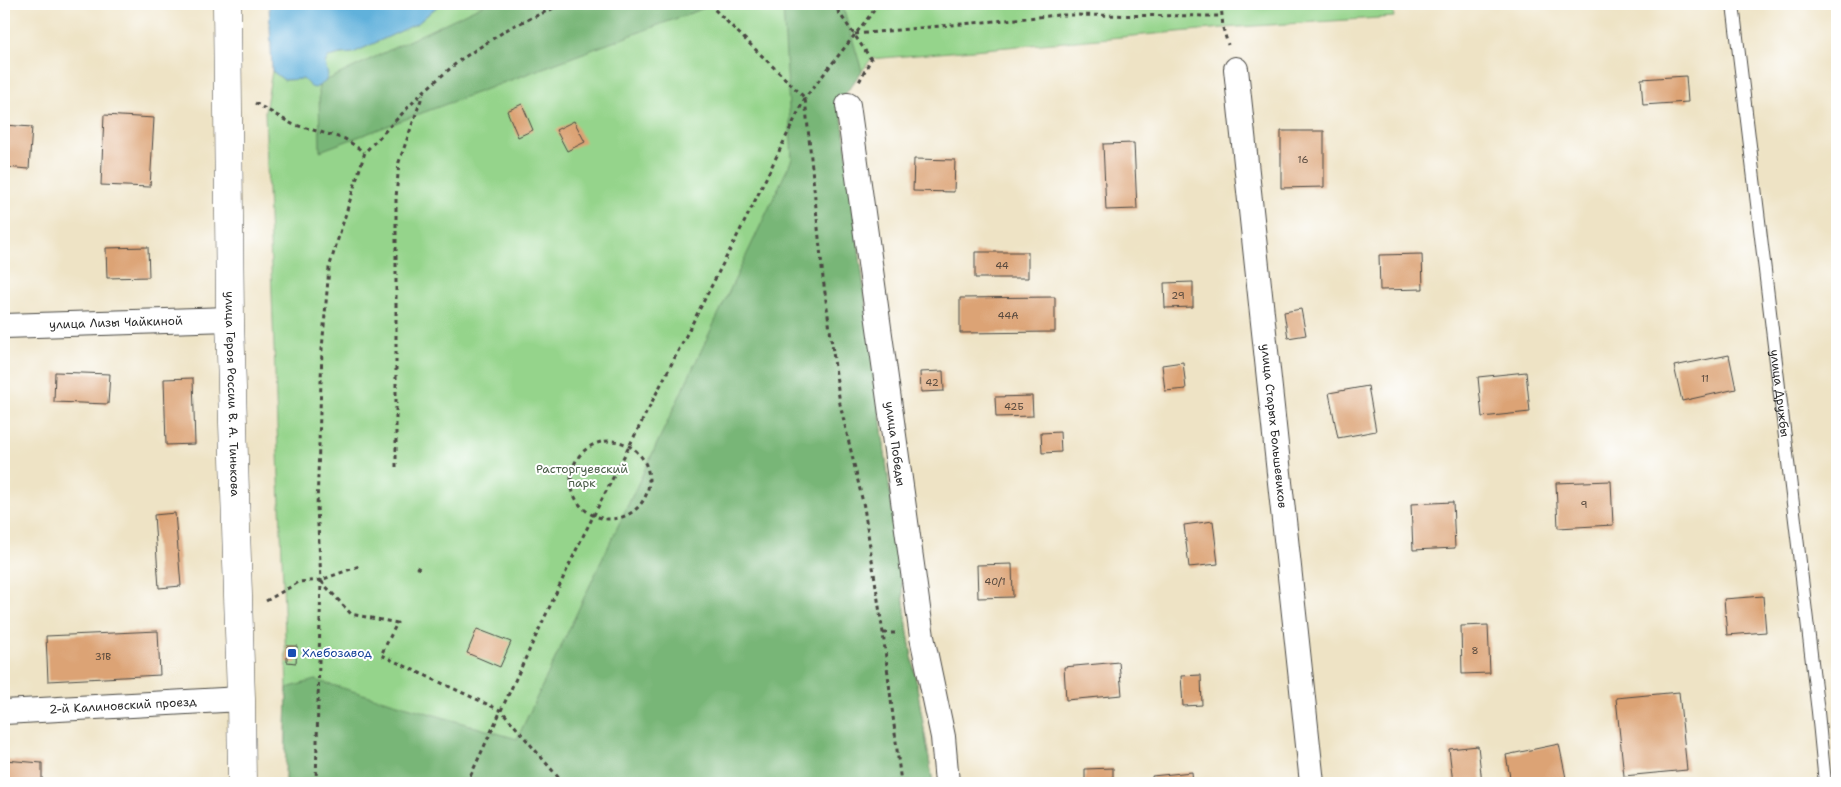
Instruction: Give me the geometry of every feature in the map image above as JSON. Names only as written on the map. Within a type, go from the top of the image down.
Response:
[{"type":"street","name":"улица Героя России В. А. Тинькова","points":[[227,8],[230,319],[242,783]]},
{"type":"street","name":"улица Старых Большевиков","points":[[1236,70],[1312,783]]},
{"type":"street","name":"улица Победы","points":[[848,105],[922,637],[942,737],[947,783]]},
{"type":"street","name":"улица Лизы Чайкиной","points":[[4,326],[230,319]]},
{"type":"street","name":"2-й Калиновский проезд","points":[[4,712],[241,699]]},
{"type":"lane","name":"улица Дружбы","points":[[1733,4],[1825,783]]},
{"type":"path","points":[[316,783],[321,580],[317,507],[322,349],[329,268],[365,152],[424,92],[460,60],[511,27],[563,4]]},
{"type":"path","points":[[709,4],[805,98],[823,278],[840,404],[864,507],[883,633],[901,783]]},
{"type":"path","points":[[833,4],[871,59],[848,105]]},
{"type":"path","points":[[468,783],[594,515],[750,211],[805,98],[879,4]]},
{"type":"path","points":[[1221,4],[1223,28],[1236,70]]},
{"type":"path","points":[[855,34],[1059,15],[1222,16]]},
{"type":"path","points":[[228,88],[292,124],[345,139],[365,152]]},
{"type":"path","points":[[396,467],[396,198],[398,162],[424,92]]},
{"type":"path","points":[[604,440],[617,440],[630,445],[639,452],[646,462],[650,475],[645,499],[636,509],[625,516],[612,519],[594,515],[587,512],[577,502],[572,490],[570,477],[574,464],[581,452],[592,444],[604,440]]},
{"type":"path","points":[[239,617],[299,582],[321,580],[362,565]]},
{"type":"path","points":[[416,567],[422,570]]},
{"type":"path","points":[[321,580],[351,614],[397,623],[381,655],[502,712],[563,783]]},
{"type":"green space","name":"Расторгуевский парк","points":[[440,4],[1391,4],[1394,17],[1223,28],[871,59],[840,101],[908,633],[933,783],[285,783],[287,688],[265,111],[272,71],[284,80],[303,79],[313,87],[320,86],[328,57],[353,53],[418,23]]},
{"type":"green space","points":[[485,4],[715,4],[320,151],[319,84]]},
{"type":"green space","points":[[789,4],[842,4],[862,71],[840,101],[908,633],[933,783],[285,783],[287,688],[315,680],[517,739],[792,159],[783,6]]},
{"type":"water","points":[[269,4],[440,4],[418,23],[353,53],[328,57],[325,63],[328,75],[325,82],[315,88],[311,87],[303,79],[284,80],[272,71]]},
{"type":"building","points":[[1686,76],[1688,102],[1643,105],[1641,79]]},
{"type":"building","points":[[522,104],[533,130],[518,137],[507,111]]},
{"type":"building","points":[[104,115],[154,118],[150,187],[101,185]]},
{"type":"building","points":[[574,121],[585,142],[567,151],[556,130]]},
{"type":"building","points":[[4,125],[32,127],[29,169],[4,167]]},
{"type":"building","points":[[1281,131],[1324,131],[1324,187],[1281,188]]},
{"type":"building","points":[[1134,143],[1137,209],[1106,210],[1103,144]]},
{"type":"building","points":[[914,159],[955,160],[954,192],[913,191]]},
{"type":"building","points":[[148,247],[149,277],[107,278],[106,248]]},
{"type":"building","points":[[975,252],[1028,252],[1028,278],[975,278]]},
{"type":"building","points":[[1422,254],[1423,289],[1380,290],[1379,255]]},
{"type":"building","points":[[1193,282],[1193,307],[1165,308],[1164,283]]},
{"type":"building","points":[[1055,297],[1055,332],[960,333],[960,298]]},
{"type":"building","points":[[1301,309],[1306,335],[1288,338],[1284,312]]},
{"type":"building","points":[[1729,355],[1736,389],[1682,401],[1674,366]]},
{"type":"building","points":[[1183,362],[1186,389],[1165,391],[1162,365]]},
{"type":"building","points":[[943,371],[944,391],[921,392],[920,372]]},
{"type":"building","points":[[55,372],[110,374],[108,404],[54,402]]},
{"type":"building","points":[[1526,372],[1530,412],[1482,417],[1478,377]]},
{"type":"building","points":[[193,378],[195,444],[166,445],[164,379]]},
{"type":"building","points":[[1368,386],[1376,431],[1338,438],[1329,393]]},
{"type":"building","points":[[1032,396],[1033,416],[996,417],[995,397]]},
{"type":"building","points":[[1060,432],[1061,452],[1042,453],[1041,433]]},
{"type":"building","points":[[1611,481],[1613,525],[1558,528],[1556,483]]},
{"type":"building","points":[[1453,502],[1455,548],[1413,550],[1411,504]]},
{"type":"building","points":[[175,513],[181,586],[159,588],[154,515]]},
{"type":"building","points":[[1213,521],[1218,564],[1189,567],[1184,525]]},
{"type":"building","points":[[1012,564],[1013,597],[978,598],[977,565]]},
{"type":"building","points":[[1763,596],[1766,632],[1727,635],[1724,599]]},
{"type":"building","points":[[1488,625],[1490,673],[1462,674],[1461,626]]},
{"type":"building","points":[[477,629],[511,642],[500,667],[467,653]]},
{"type":"building","points":[[158,631],[160,675],[48,681],[46,636]]},
{"type":"building","points":[[287,646],[297,646],[296,663],[287,662]]},
{"type":"building","points":[[1119,662],[1122,695],[1066,700],[1064,667]]},
{"type":"building","points":[[1201,675],[1202,705],[1183,706],[1181,676]]},
{"type":"building","points":[[1679,692],[1687,770],[1624,776],[1616,698]]},
{"type":"building","points":[[1559,744],[1567,783],[1511,783],[1506,755]]},
{"type":"building","points":[[1478,746],[1482,783],[1453,783],[1449,749]]},
{"type":"building","points":[[4,760],[42,763],[42,783],[4,783]]},
{"type":"building","points":[[1113,768],[1113,783],[1085,783],[1085,769]]},
{"type":"building","points":[[1192,772],[1193,783],[1153,783],[1152,776]]},
{"type":"place","name":"Хлебозавод","points":[[292,653]]}]
